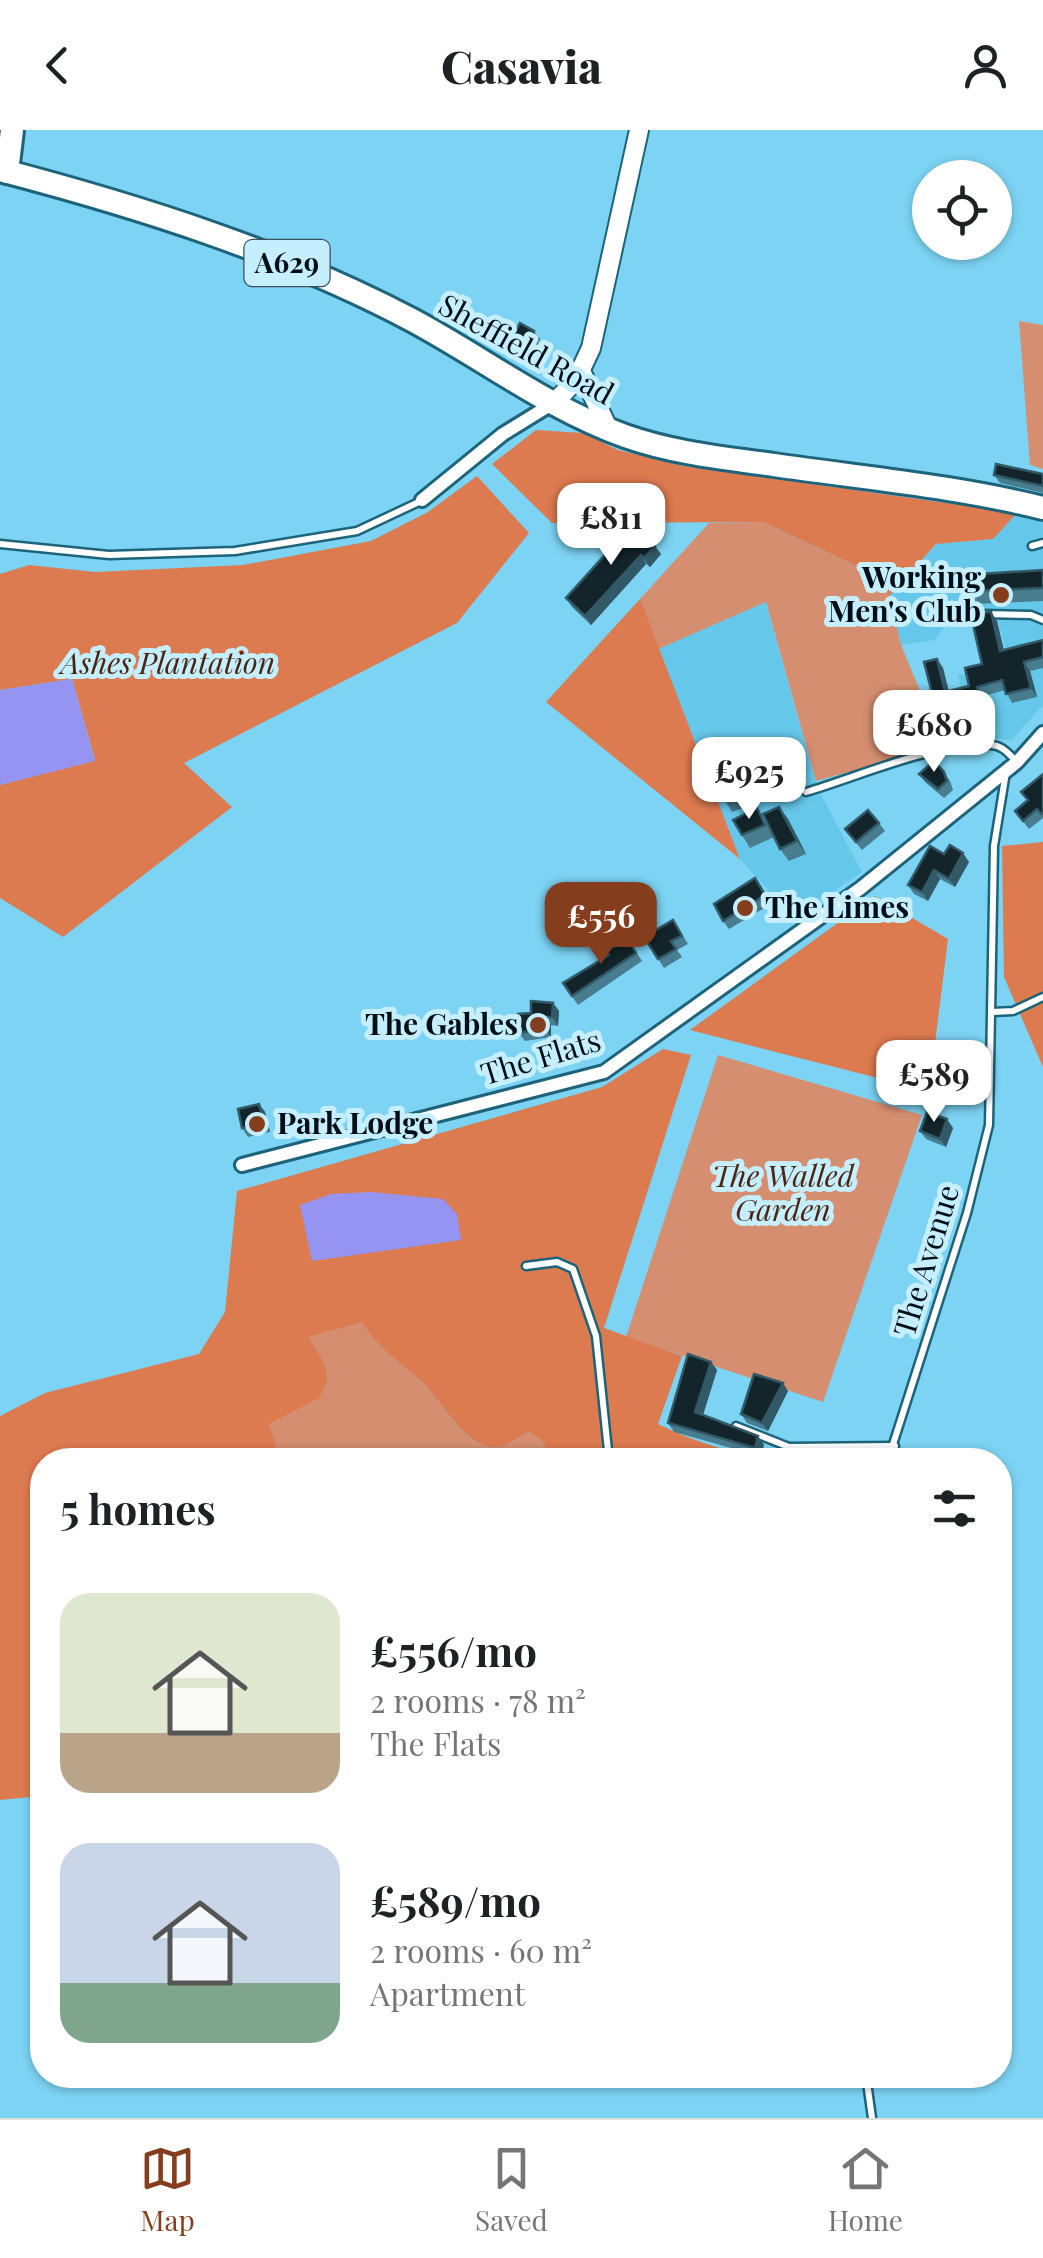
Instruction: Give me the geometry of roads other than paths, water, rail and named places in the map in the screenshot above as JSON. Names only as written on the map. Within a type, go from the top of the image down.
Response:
[{"type":"highway","name":"A629","points":[[4,171],[12,130]]},
{"type":"highway","name":"Sheffield Road","points":[[4,171],[178,224],[320,275],[413,321],[609,430],[676,451],[954,490],[1043,508]]},
{"type":"street","points":[[422,500],[503,434],[554,402],[581,371],[591,348],[639,130]]},
{"type":"street","points":[[581,371],[609,430]]},
{"type":"street","name":"The Flats","points":[[242,1165],[604,1072],[861,888],[1011,766],[1043,733]]},
{"type":"lane","points":[[0,544],[110,555],[236,551],[358,532],[422,500]]},
{"type":"lane","points":[[1032,546],[1043,543]]},
{"type":"lane","points":[[937,612],[1031,614],[1043,620]]},
{"type":"lane","points":[[806,792],[945,750],[992,745],[1011,766]]},
{"type":"lane","name":"The Avenue","points":[[895,1446],[989,1125],[994,846],[1011,766]]},
{"type":"lane","points":[[992,1012],[1013,1011],[1043,997]]},
{"type":"lane","points":[[526,1266],[557,1262],[572,1270],[598,1348],[608,1448]]},
{"type":"lane","points":[[736,1426],[789,1447],[895,1446]]},
{"type":"lane","points":[[868,2088],[872,2118]]},
{"type":"place","name":"Working Men's Club","points":[[1001,595]]},
{"type":"place","name":"The Limes","points":[[745,908]]},
{"type":"place","name":"The Gables","points":[[538,1025]]},
{"type":"place","name":"Park Lodge","points":[[257,1124]]},
{"type":"park label","name":"Ashes Plantation","points":[[168,664]]},
{"type":"park label","name":"The Walled Garden","points":[[783,1194]]}]
